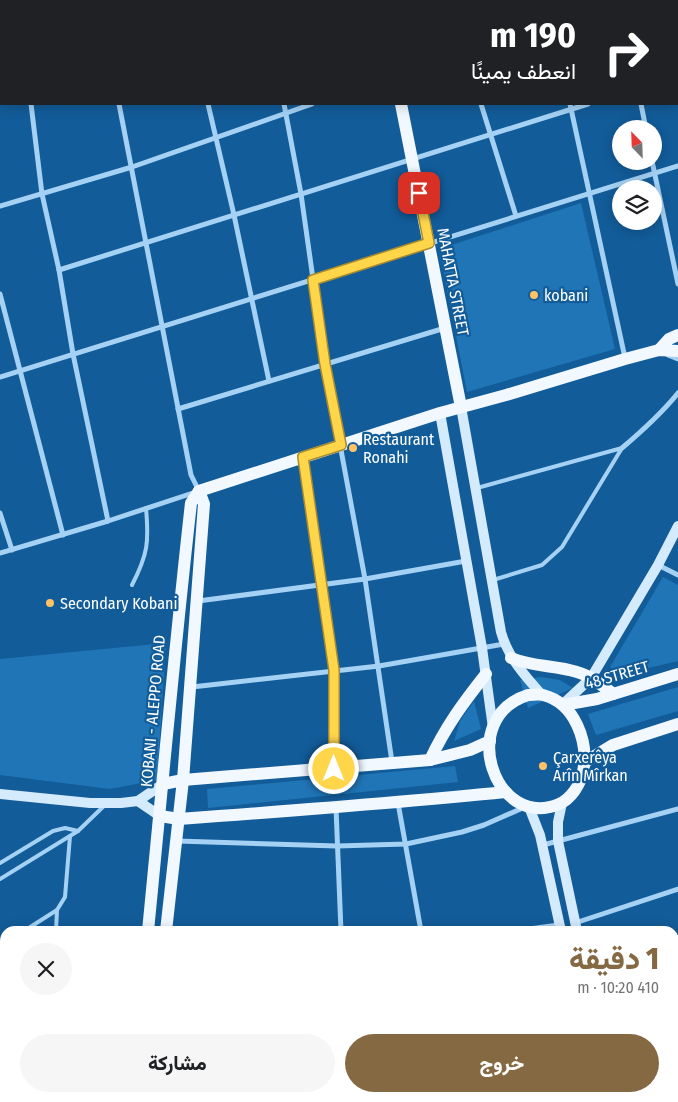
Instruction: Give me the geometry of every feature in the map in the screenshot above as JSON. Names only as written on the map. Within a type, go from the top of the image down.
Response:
[{"type":"main road","name":"MAHATTA STREET","points":[[401,105],[461,407]]},
{"type":"main road","points":[[659,350],[670,338],[678,335]]},
{"type":"main road","points":[[166,926],[184,780],[198,601],[204,504],[199,490],[440,413],[625,359],[659,350],[678,351]]},
{"type":"main road","points":[[461,407],[504,644],[512,658],[542,694],[563,705],[572,715],[578,726],[583,743],[585,762],[583,774],[572,795],[562,803],[551,808],[539,809],[528,807],[516,801],[505,792],[492,768],[490,741],[498,716],[506,706],[516,698],[528,694],[542,694]]},
{"type":"main road","points":[[440,413],[482,648],[493,728]]},
{"type":"main road","name":"KOBANI - ALEPPO ROAD","points":[[149,926],[190,503],[199,490]]},
{"type":"main road","points":[[563,705],[591,678],[658,565],[678,526]]},
{"type":"main road","points":[[512,658],[533,665],[576,671],[591,678],[613,694]]},
{"type":"main road","points":[[430,760],[454,714],[486,674]]},
{"type":"main road","name":"48 STREET","points":[[563,705],[613,694],[678,674]]},
{"type":"main road","points":[[585,762],[612,745],[678,724]]},
{"type":"main road","points":[[0,794],[106,804],[138,801],[163,784],[184,780],[430,760],[470,750],[490,741]]},
{"type":"main road","points":[[138,801],[160,816],[180,819],[398,803],[505,792]]},
{"type":"main road","points":[[562,803],[558,822],[558,842],[576,926]]},
{"type":"main road","points":[[528,807],[537,825],[543,845],[560,926]]},
{"type":"street","points":[[32,105],[42,194],[59,270],[108,521]]},
{"type":"street","points":[[0,553],[108,521],[199,490],[191,475],[119,105]]},
{"type":"street","points":[[208,105],[217,137],[269,381]]},
{"type":"street","points":[[284,105],[301,194],[325,364],[365,579],[392,764]]},
{"type":"street","points":[[0,206],[132,166],[309,105]]},
{"type":"street","points":[[481,105],[492,134],[516,216]]},
{"type":"street","points":[[641,105],[644,120]]},
{"type":"street","points":[[59,270],[492,134],[571,106],[625,359]]},
{"type":"street","points":[[0,377],[678,166]]},
{"type":"street","points":[[654,170],[678,284]]},
{"type":"street","points":[[0,294],[63,535]]},
{"type":"street","points":[[178,410],[446,327]]},
{"type":"street","points":[[659,350],[678,359]]},
{"type":"street","points":[[622,448],[656,419],[678,393]]},
{"type":"street","points":[[303,457],[323,584],[334,670],[334,769]]},
{"type":"street","points":[[0,513],[12,550]]},
{"type":"street","points":[[198,601],[365,579],[467,561]]},
{"type":"street","points":[[658,565],[678,575]]},
{"type":"street","points":[[191,687],[379,666],[504,644]]},
{"type":"street","points":[[398,803],[420,926]]},
{"type":"street","points":[[177,841],[337,846],[406,844],[476,828],[528,807]]},
{"type":"street","points":[[336,808],[341,926]]},
{"type":"street","points":[[543,845],[678,809]]},
{"type":"street","points":[[579,926],[678,889]]},
{"type":"lane","points":[[476,488],[622,448]]},
{"type":"lane","points":[[491,580],[542,565],[562,547],[622,448]]},
{"type":"lane","points":[[132,585],[146,554],[148,531],[146,508]]},
{"type":"lane","points":[[0,879],[78,831],[106,804]]},
{"type":"lane","points":[[0,863],[53,831],[65,828],[78,831]]},
{"type":"lane","points":[[32,926],[57,910],[65,897],[70,836]]},
{"type":"lane","points":[[56,926],[57,910]]},
{"type":"shaded area","points":[[581,203],[615,349],[467,392],[439,249]]},
{"type":"shaded area","points":[[663,577],[678,585],[678,661],[619,675],[610,667]]},
{"type":"shaded area","points":[[166,643],[157,780],[110,789],[0,775],[0,659]]},
{"type":"shaded area","points":[[541,677],[560,680],[573,688],[528,708],[520,680]]},
{"type":"shaded area","points":[[678,687],[678,711],[596,735],[588,714]]},
{"type":"shaded area","points":[[474,701],[481,729],[454,741],[460,721]]},
{"type":"shaded area","points":[[455,766],[458,782],[208,808],[207,789]]},
{"type":"place","name":"kobani","points":[[534,295]]},
{"type":"place","name":"Restaurant Ronahi","points":[[353,448]]},
{"type":"place","name":"Secondary Kobani","points":[[50,603]]},
{"type":"place","name":"Çarxerêya Arîn Mîrkan","points":[[543,766]]},
{"type":"route","points":[[334,769],[334,670],[323,584],[303,457],[341,445],[325,364],[313,280],[429,243],[419,193]]}]
